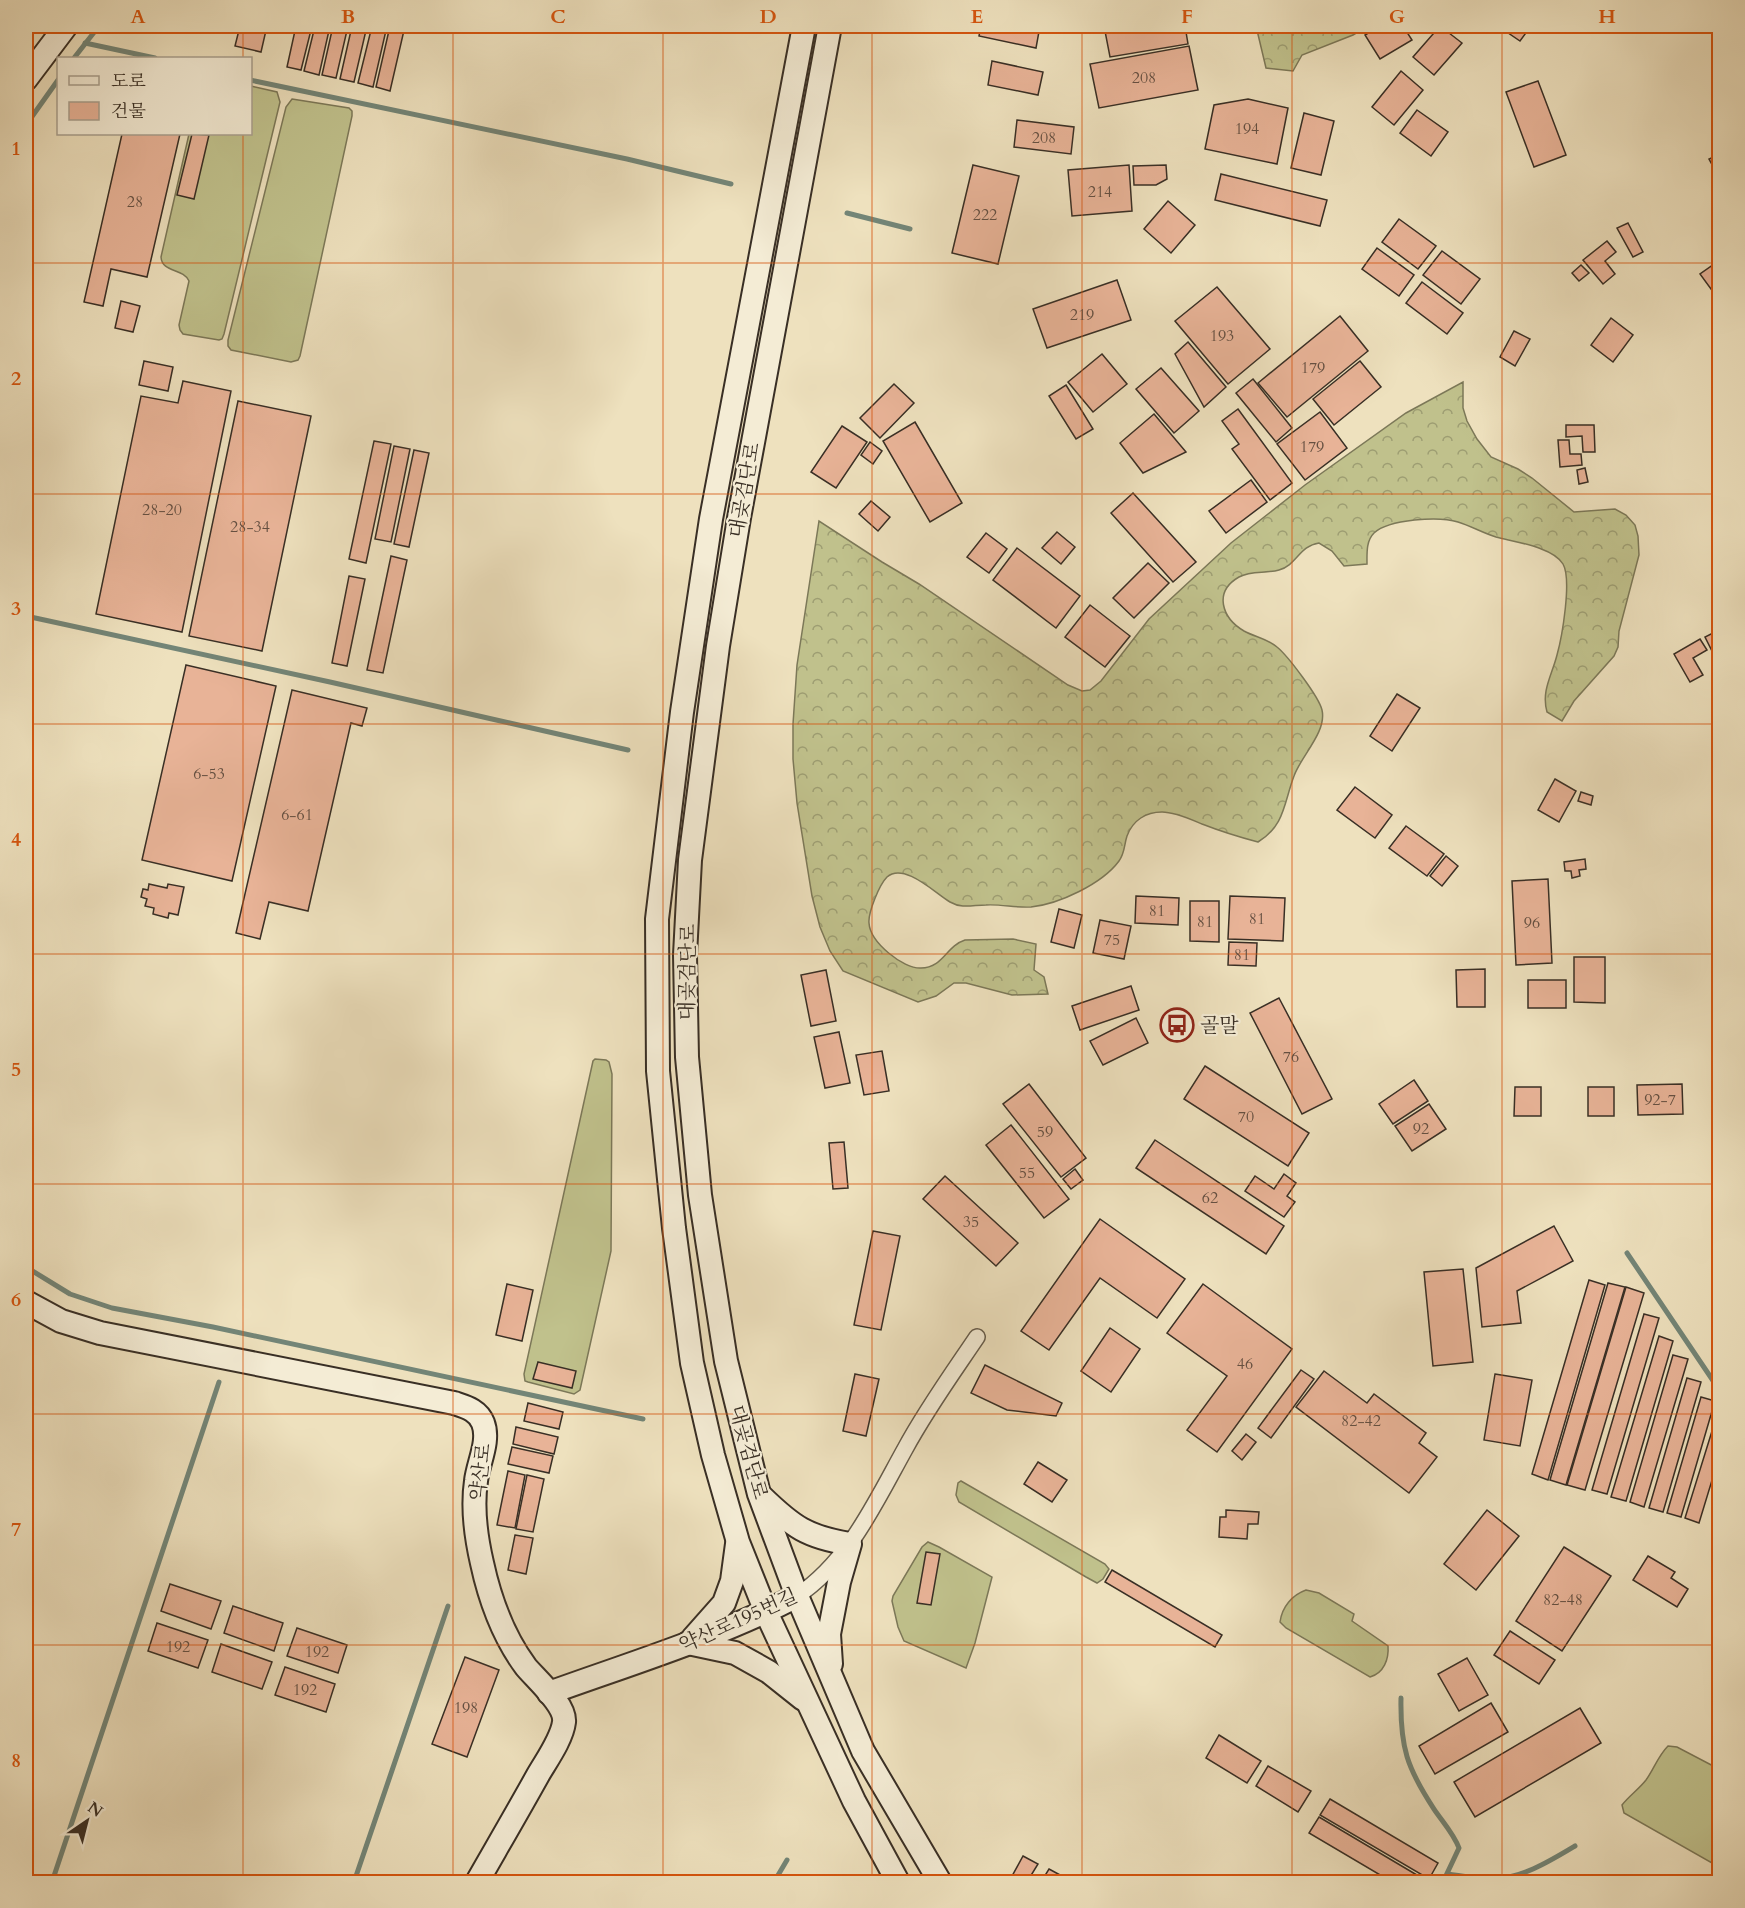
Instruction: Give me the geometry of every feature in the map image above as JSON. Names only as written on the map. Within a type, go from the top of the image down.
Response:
[{"type":"main road","points":[[26,79],[66,26]]},
{"type":"main road","name":"대곶검단로","points":[[804,26],[711,519],[679,733],[657,919],[658,1071],[674,1228],[692,1363],[713,1455],[738,1542],[766,1612],[854,1801],[898,1882]]},
{"type":"main road","name":"대곶검단로","points":[[830,26],[741,506],[718,646],[690,860],[685,955],[687,1057],[700,1195],[726,1361],[759,1494],[797,1596],[863,1751],[940,1882]]},
{"type":"main road","name":"약산로","points":[[26,1302],[61,1322],[100,1333],[454,1403],[476,1412],[485,1431],[474,1502],[481,1560],[489,1593],[496,1613],[518,1655],[549,1693],[562,1712],[564,1721],[560,1733],[477,1882]]},
{"type":"main road","points":[[759,1494],[784,1519],[804,1532],[824,1540],[850,1544],[839,1582],[829,1634],[832,1681]]},
{"type":"main road","points":[[738,1542],[732,1581],[724,1603],[688,1643],[735,1653],[769,1672],[808,1703]]},
{"type":"main road","name":"약산로195번길","points":[[549,1693],[688,1643],[766,1612],[797,1596]]},
{"type":"street","name":"약산로195번길","points":[[797,1596],[815,1584],[850,1544],[875,1506],[924,1417],[977,1337]]},
{"type":"green space","points":[[1256,26],[1368,26],[1353,35],[1302,55],[1293,71],[1266,68]]},
{"type":"green space","points":[[252,86],[277,92],[280,102],[222,339],[183,334],[180,330],[179,325],[189,281],[182,274],[165,266],[161,257],[189,135],[252,135]]},
{"type":"green space","points":[[292,99],[349,108],[352,116],[300,356],[298,360],[291,362],[231,350],[228,340],[286,107]]},
{"type":"green space","points":[[1463,382],[1463,408],[1467,421],[1491,457],[1532,478],[1574,512],[1615,509],[1626,515],[1635,525],[1639,555],[1619,631],[1618,647],[1614,656],[1574,701],[1562,721],[1547,712],[1545,697],[1559,647],[1567,582],[1563,564],[1551,553],[1496,537],[1458,522],[1439,519],[1414,520],[1381,528],[1370,540],[1367,564],[1344,566],[1332,551],[1319,543],[1312,545],[1285,568],[1239,577],[1231,583],[1223,597],[1226,612],[1236,626],[1277,647],[1295,667],[1322,710],[1321,727],[1297,768],[1279,821],[1267,836],[1258,842],[1177,814],[1162,812],[1151,814],[1141,818],[1133,826],[1127,836],[1121,858],[1102,877],[1079,892],[1054,902],[1031,907],[959,905],[902,873],[894,873],[884,881],[872,906],[869,923],[881,946],[897,959],[914,967],[928,967],[940,961],[953,947],[965,940],[1013,939],[1036,944],[1034,970],[1044,977],[1048,994],[1012,995],[966,983],[954,983],[936,996],[918,1002],[843,971],[830,951],[820,927],[812,896],[797,803],[793,759],[797,665],[819,521],[919,584],[1068,685],[1082,691],[1090,690],[1101,681],[1149,619],[1231,543],[1305,485],[1406,413]]},
{"type":"green space","points":[[595,1059],[609,1062],[612,1074],[611,1251],[580,1390],[574,1394],[525,1381],[524,1374]]},
{"type":"green space","points":[[961,1481],[1105,1564],[1109,1569],[1103,1579],[1097,1583],[959,1502],[956,1495],[958,1483]]},
{"type":"green space","points":[[928,1542],[992,1577],[966,1668],[904,1641],[898,1627],[893,1596],[922,1547]]},
{"type":"green space","points":[[1306,1590],[1319,1593],[1354,1614],[1352,1621],[1388,1646],[1388,1656],[1379,1672],[1370,1677],[1286,1628],[1280,1622],[1289,1602]]},
{"type":"green space","points":[[1668,1746],[1677,1747],[1719,1769],[1719,1867],[1624,1813],[1622,1805],[1646,1780]]},
{"type":"building","points":[[129,26],[144,26],[139,33]]},
{"type":"building","points":[[240,26],[267,26],[261,52],[235,46]]},
{"type":"building","points":[[296,26],[312,26],[301,70],[287,67]]},
{"type":"building","points":[[315,26],[330,26],[319,75],[304,71]]},
{"type":"building","points":[[333,26],[348,26],[336,78],[322,75]]},
{"type":"building","points":[[352,26],[367,26],[354,82],[340,79]]},
{"type":"building","points":[[372,26],[387,26],[373,87],[358,83]]},
{"type":"building","points":[[390,26],[405,26],[390,91],[376,87]]},
{"type":"building","points":[[981,26],[1040,26],[1036,48],[979,36]]},
{"type":"building","points":[[1104,26],[1185,26],[1188,44],[1110,57]]},
{"type":"building","points":[[1380,26],[1403,26],[1412,40],[1380,59],[1365,35]]},
{"type":"building","points":[[1440,26],[1462,43],[1434,75],[1413,57]]},
{"type":"building","points":[[1498,26],[1531,26],[1520,41]]},
{"type":"building","points":[[1189,46],[1198,90],[1099,108],[1090,64]]},
{"type":"building","points":[[992,61],[1043,72],[1038,95],[988,85]]},
{"type":"building","points":[[1401,71],[1423,90],[1394,125],[1372,107]]},
{"type":"building","points":[[1538,81],[1566,155],[1534,167],[1506,92]]},
{"type":"building","points":[[1248,99],[1288,108],[1277,164],[1205,149],[1214,105]]},
{"type":"building","points":[[1417,110],[1448,132],[1431,156],[1400,133]]},
{"type":"building","points":[[1304,113],[1334,121],[1321,175],[1291,168]]},
{"type":"building","points":[[1717,116],[1720,117],[1720,128],[1713,124]]},
{"type":"building","points":[[1017,120],[1074,127],[1071,154],[1014,147]]},
{"type":"building","points":[[122,135],[180,135],[147,277],[111,269],[103,306],[84,302]]},
{"type":"building","points":[[192,135],[209,135],[194,199],[177,195]]},
{"type":"building","points":[[1720,154],[1720,167],[1715,170],[1709,159]]},
{"type":"building","points":[[973,165],[1019,176],[998,264],[952,253]]},
{"type":"building","points":[[1129,165],[1132,211],[1072,216],[1068,170]]},
{"type":"building","points":[[1166,165],[1167,179],[1156,185],[1134,185],[1133,166]]},
{"type":"building","points":[[1221,174],[1327,200],[1320,226],[1215,200]]},
{"type":"building","points":[[1168,201],[1195,225],[1171,253],[1144,229]]},
{"type":"building","points":[[1399,219],[1436,246],[1418,269],[1382,242]]},
{"type":"building","points":[[1628,223],[1643,252],[1633,257],[1617,228]]},
{"type":"building","points":[[1607,241],[1616,252],[1605,261],[1615,274],[1603,284],[1583,260]]},
{"type":"building","points":[[1377,248],[1414,275],[1399,296],[1362,269]]},
{"type":"building","points":[[1442,251],[1480,279],[1461,304],[1423,275]]},
{"type":"building","points":[[1720,260],[1720,300],[1719,300],[1700,274]]},
{"type":"building","points":[[1581,265],[1589,273],[1579,281],[1572,273]]},
{"type":"building","points":[[1117,280],[1131,320],[1047,348],[1033,309]]},
{"type":"building","points":[[1422,282],[1463,313],[1447,334],[1406,303]]},
{"type":"building","points":[[1217,287],[1270,349],[1228,384],[1175,321]]},
{"type":"building","points":[[121,301],[140,306],[133,332],[115,328]]},
{"type":"building","points":[[1340,316],[1368,351],[1287,417],[1258,383]]},
{"type":"building","points":[[1611,318],[1633,335],[1613,362],[1591,345]]},
{"type":"building","points":[[1514,331],[1530,339],[1515,366],[1500,357]]},
{"type":"building","points":[[1188,342],[1226,387],[1204,407],[1175,354]]},
{"type":"building","points":[[1102,354],[1127,384],[1093,412],[1068,382]]},
{"type":"building","points":[[144,361],[173,367],[168,391],[139,385]]},
{"type":"building","points":[[1360,361],[1381,387],[1334,425],[1313,399]]},
{"type":"building","points":[[1161,368],[1199,411],[1174,433],[1136,389]]},
{"type":"building","points":[[1253,379],[1292,428],[1276,442],[1236,393]]},
{"type":"building","points":[[183,381],[231,391],[182,632],[96,614],[141,396],[178,403]]},
{"type":"building","points":[[894,384],[914,403],[880,438],[860,418]]},
{"type":"building","points":[[1066,385],[1093,429],[1076,439],[1049,396]]},
{"type":"building","points":[[238,401],[311,416],[262,651],[189,636]]},
{"type":"building","points":[[1238,409],[1292,483],[1270,500],[1232,449],[1239,444],[1222,421]]},
{"type":"building","points":[[1320,412],[1347,448],[1305,480],[1277,444]]},
{"type":"building","points":[[1154,414],[1186,452],[1143,473],[1120,443]]},
{"type":"building","points":[[915,422],[962,503],[930,522],[883,441]]},
{"type":"building","points":[[1566,425],[1594,425],[1595,452],[1583,452],[1582,436],[1566,437]]},
{"type":"building","points":[[842,426],[867,442],[836,488],[811,472]]},
{"type":"building","points":[[1558,440],[1569,440],[1570,454],[1581,454],[1582,465],[1560,467]]},
{"type":"building","points":[[374,441],[391,444],[366,563],[349,559]]},
{"type":"building","points":[[870,442],[882,451],[873,464],[861,455]]},
{"type":"building","points":[[394,446],[410,449],[391,542],[375,539]]},
{"type":"building","points":[[414,450],[429,453],[409,547],[394,544]]},
{"type":"building","points":[[1585,468],[1588,482],[1579,484],[1577,470]]},
{"type":"building","points":[[1251,480],[1267,502],[1226,533],[1209,511]]},
{"type":"building","points":[[1133,493],[1196,562],[1173,582],[1111,513]]},
{"type":"building","points":[[871,501],[890,517],[878,531],[859,514]]},
{"type":"building","points":[[1057,532],[1075,547],[1061,564],[1042,548]]},
{"type":"building","points":[[986,533],[1007,549],[989,573],[967,557]]},
{"type":"building","points":[[1017,548],[1080,596],[1056,628],[993,580]]},
{"type":"building","points":[[391,556],[407,560],[383,673],[367,670]]},
{"type":"building","points":[[1148,563],[1169,583],[1134,618],[1113,598]]},
{"type":"building","points":[[349,576],[365,579],[347,666],[332,663]]},
{"type":"building","points":[[1090,605],[1130,636],[1105,667],[1065,637]]},
{"type":"building","points":[[1713,633],[1720,644],[1718,663],[1705,637]]},
{"type":"building","points":[[1700,639],[1707,650],[1693,658],[1703,675],[1690,682],[1674,654]]},
{"type":"building","points":[[186,665],[276,686],[232,881],[142,860]]},
{"type":"building","points":[[292,690],[367,708],[362,726],[351,723],[308,911],[269,902],[260,939],[236,933]]},
{"type":"building","points":[[1397,694],[1420,708],[1392,751],[1370,736]]},
{"type":"building","points":[[1555,779],[1576,791],[1559,822],[1538,810]]},
{"type":"building","points":[[1355,787],[1392,815],[1375,838],[1337,810]]},
{"type":"building","points":[[1581,792],[1593,796],[1591,805],[1578,801]]},
{"type":"building","points":[[1406,826],[1444,854],[1427,876],[1389,848]]},
{"type":"building","points":[[1446,856],[1458,866],[1442,886],[1430,876]]},
{"type":"building","points":[[1585,859],[1586,869],[1579,870],[1580,876],[1572,878],[1571,871],[1565,871],[1564,862]]},
{"type":"building","points":[[1548,879],[1552,963],[1516,965],[1512,881]]},
{"type":"building","points":[[149,884],[167,888],[168,884],[184,887],[178,915],[169,913],[168,918],[153,914],[154,908],[145,906],[147,899],[141,897],[143,889],[148,890]]},
{"type":"building","points":[[1136,896],[1179,898],[1178,925],[1135,923]]},
{"type":"building","points":[[1230,896],[1285,898],[1283,941],[1228,939]]},
{"type":"building","points":[[1190,901],[1219,901],[1219,942],[1190,941]]},
{"type":"building","points":[[1059,909],[1082,915],[1074,948],[1051,942]]},
{"type":"building","points":[[1100,920],[1131,926],[1124,959],[1093,953]]},
{"type":"building","points":[[1229,942],[1257,943],[1256,966],[1228,965]]},
{"type":"building","points":[[1574,957],[1605,957],[1605,1003],[1574,1002]]},
{"type":"building","points":[[1485,969],[1485,1007],[1457,1007],[1456,970]]},
{"type":"building","points":[[826,970],[836,1021],[811,1026],[801,975]]},
{"type":"building","points":[[1528,980],[1566,980],[1566,1008],[1528,1008]]},
{"type":"building","points":[[1131,986],[1139,1010],[1080,1030],[1072,1006]]},
{"type":"building","points":[[1279,998],[1332,1099],[1302,1114],[1250,1013]]},
{"type":"building","points":[[1136,1018],[1148,1043],[1103,1065],[1090,1041]]},
{"type":"building","points":[[839,1032],[850,1083],[825,1088],[814,1037]]},
{"type":"building","points":[[882,1051],[889,1091],[864,1095],[856,1055]]},
{"type":"building","points":[[1205,1066],[1309,1133],[1288,1166],[1184,1099]]},
{"type":"building","points":[[1414,1080],[1428,1101],[1393,1124],[1379,1104]]},
{"type":"building","points":[[1029,1084],[1086,1158],[1061,1177],[1003,1104]]},
{"type":"building","points":[[1682,1084],[1683,1114],[1638,1115],[1637,1085]]},
{"type":"building","points":[[1515,1087],[1541,1087],[1541,1116],[1514,1116]]},
{"type":"building","points":[[1588,1087],[1614,1087],[1614,1116],[1588,1116]]},
{"type":"building","points":[[1429,1104],[1446,1129],[1412,1151],[1395,1126]]},
{"type":"building","points":[[1011,1125],[1069,1199],[1044,1218],[986,1145]]},
{"type":"building","points":[[1155,1140],[1284,1226],[1266,1254],[1136,1168]]},
{"type":"building","points":[[844,1142],[848,1188],[833,1189],[829,1143]]},
{"type":"building","points":[[1075,1169],[1083,1180],[1071,1189],[1063,1179]]},
{"type":"building","points":[[1284,1174],[1296,1183],[1287,1196],[1295,1202],[1284,1217],[1245,1191],[1255,1176],[1274,1189]]},
{"type":"building","points":[[945,1176],[1018,1243],[996,1266],[923,1199]]},
{"type":"building","points":[[1100,1219],[1185,1279],[1157,1318],[1100,1278],[1049,1350],[1021,1331]]},
{"type":"building","points":[[1554,1226],[1573,1261],[1517,1291],[1521,1323],[1482,1327],[1476,1268]]},
{"type":"building","points":[[873,1231],[900,1236],[881,1330],[854,1325]]},
{"type":"building","points":[[1463,1269],[1473,1362],[1433,1366],[1424,1272]]},
{"type":"building","points":[[1589,1280],[1605,1285],[1548,1480],[1532,1474]]},
{"type":"building","points":[[1608,1283],[1625,1287],[1566,1485],[1550,1480]]},
{"type":"building","points":[[507,1284],[533,1290],[522,1341],[496,1335]]},
{"type":"building","points":[[1203,1284],[1292,1349],[1217,1452],[1187,1430],[1227,1376],[1167,1333]]},
{"type":"building","points":[[1626,1287],[1644,1293],[1585,1490],[1567,1485]]},
{"type":"building","points":[[1644,1314],[1659,1318],[1607,1494],[1592,1490]]},
{"type":"building","points":[[1110,1328],[1140,1349],[1111,1392],[1081,1371]]},
{"type":"building","points":[[1659,1336],[1673,1341],[1626,1501],[1611,1497]]},
{"type":"building","points":[[1673,1355],[1688,1359],[1644,1507],[1630,1502]]},
{"type":"building","points":[[538,1362],[576,1371],[572,1388],[533,1379]]},
{"type":"building","points":[[985,1365],[1062,1403],[1056,1416],[1007,1410],[971,1393]]},
{"type":"building","points":[[1301,1370],[1314,1379],[1271,1438],[1258,1428]]},
{"type":"building","points":[[1324,1371],[1367,1403],[1374,1394],[1426,1433],[1419,1443],[1437,1457],[1409,1493],[1296,1407]]},
{"type":"building","points":[[855,1374],[879,1379],[866,1436],[843,1431]]},
{"type":"building","points":[[1495,1374],[1532,1380],[1520,1446],[1484,1440]]},
{"type":"building","points":[[1687,1378],[1701,1382],[1663,1512],[1649,1508]]},
{"type":"building","points":[[1701,1397],[1715,1401],[1681,1517],[1667,1513]]},
{"type":"building","points":[[528,1403],[563,1412],[559,1429],[524,1421]]},
{"type":"building","points":[[1717,1415],[1720,1416],[1720,1454],[1699,1523],[1685,1518]]},
{"type":"building","points":[[516,1427],[558,1437],[554,1454],[513,1444]]},
{"type":"building","points":[[1246,1434],[1256,1442],[1242,1460],[1232,1451]]},
{"type":"building","points":[[512,1447],[553,1456],[549,1473],[508,1464]]},
{"type":"building","points":[[1038,1462],[1067,1480],[1052,1502],[1024,1484]]},
{"type":"building","points":[[508,1471],[525,1475],[515,1528],[497,1525]]},
{"type":"building","points":[[527,1475],[544,1479],[533,1532],[516,1529]]},
{"type":"building","points":[[1226,1510],[1259,1512],[1258,1524],[1248,1524],[1247,1539],[1219,1537],[1220,1517],[1226,1517]]},
{"type":"building","points":[[1487,1510],[1519,1536],[1476,1590],[1444,1564]]},
{"type":"building","points":[[515,1535],[533,1538],[526,1574],[508,1570]]},
{"type":"building","points":[[1564,1547],[1611,1576],[1562,1651],[1516,1621]]},
{"type":"building","points":[[926,1552],[940,1554],[931,1605],[917,1603]]},
{"type":"building","points":[[1648,1556],[1675,1572],[1671,1578],[1688,1589],[1677,1607],[1633,1580]]},
{"type":"building","points":[[1112,1570],[1222,1635],[1215,1647],[1105,1582]]},
{"type":"building","points":[[170,1584],[221,1601],[211,1629],[161,1611]]},
{"type":"building","points":[[233,1606],[283,1623],[274,1651],[224,1633]]},
{"type":"building","points":[[157,1623],[208,1640],[198,1668],[148,1651]]},
{"type":"building","points":[[297,1628],[347,1645],[338,1673],[287,1656]]},
{"type":"building","points":[[1510,1631],[1555,1660],[1539,1684],[1494,1655]]},
{"type":"building","points":[[221,1644],[272,1662],[262,1689],[212,1672]]},
{"type":"building","points":[[465,1657],[499,1670],[467,1757],[432,1744]]},
{"type":"building","points":[[1467,1658],[1488,1695],[1459,1711],[1438,1674]]},
{"type":"building","points":[[285,1667],[335,1684],[326,1712],[275,1695]]},
{"type":"building","points":[[1491,1703],[1508,1732],[1435,1774],[1419,1746]]},
{"type":"building","points":[[1580,1708],[1601,1743],[1475,1817],[1454,1782]]},
{"type":"building","points":[[1219,1735],[1261,1761],[1247,1783],[1206,1758]]},
{"type":"building","points":[[1268,1766],[1311,1791],[1298,1812],[1256,1786]]},
{"type":"building","points":[[1330,1799],[1438,1863],[1429,1879],[1320,1815]]},
{"type":"building","points":[[1319,1817],[1427,1881],[1392,1882],[1309,1833]]},
{"type":"building","points":[[1023,1856],[1038,1864],[1027,1882],[1018,1882],[1011,1878]]},
{"type":"building","points":[[1049,1869],[1073,1882],[1041,1882]]},
{"type":"waterway","points":[[75,57],[99,26]]},
{"type":"waterway","points":[[85,43],[150,57]]},
{"type":"waterway","points":[[252,80],[627,159],[731,184]]},
{"type":"waterway","points":[[26,125],[57,81]]},
{"type":"waterway","points":[[847,213],[910,229]]},
{"type":"waterway","points":[[26,616],[628,750]]},
{"type":"waterway","points":[[1627,1253],[1720,1391]]},
{"type":"waterway","points":[[26,1267],[70,1294],[112,1308],[213,1327],[643,1419]]},
{"type":"waterway","points":[[52,1882],[219,1382]]},
{"type":"waterway","points":[[354,1882],[448,1606]]},
{"type":"waterway","points":[[1401,1698],[1402,1730],[1411,1769],[1459,1848],[1443,1882]]},
{"type":"waterway","points":[[1448,1874],[1485,1879],[1513,1876],[1535,1868],[1575,1846]]},
{"type":"waterway","points":[[774,1882],[787,1860]]},
{"type":"place","name":"골말","points":[[1177,1025]]}]
